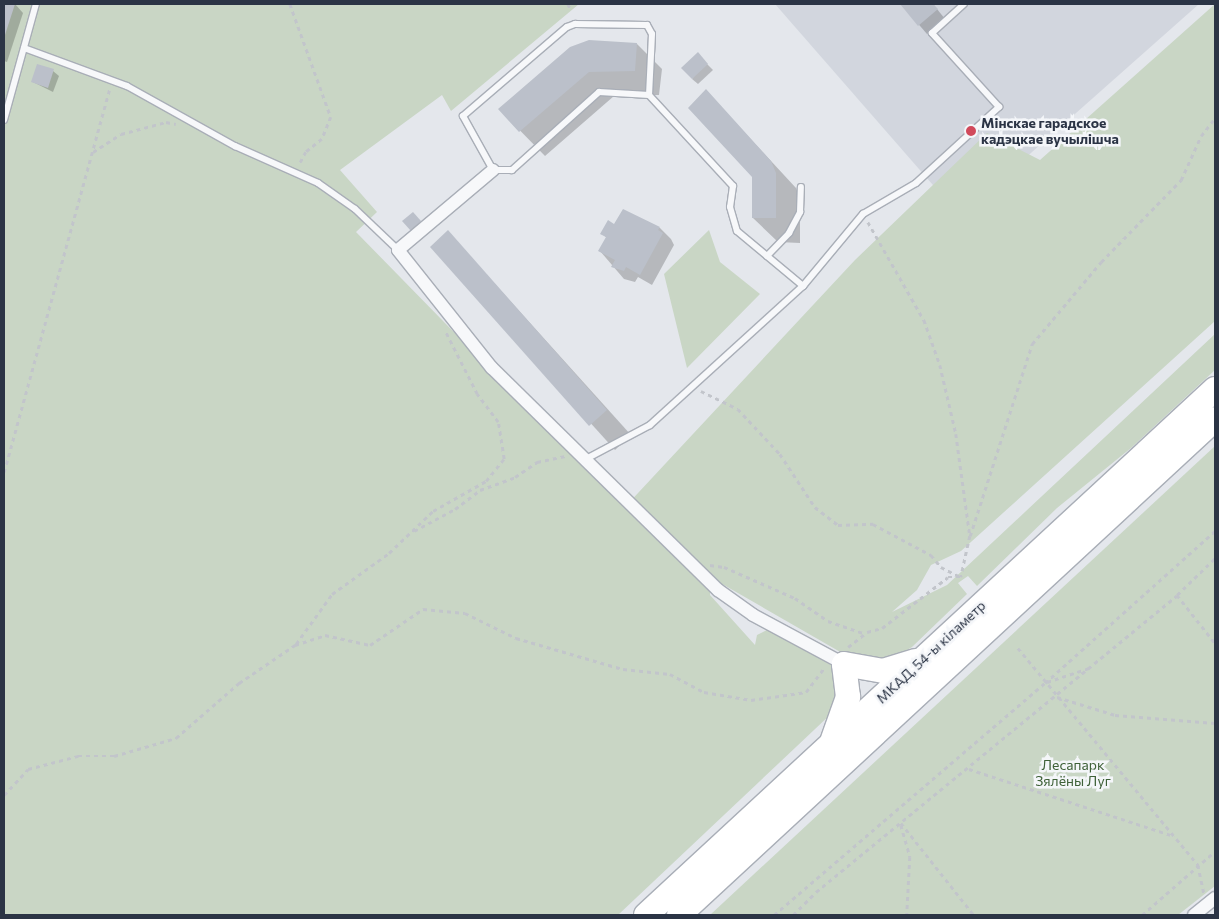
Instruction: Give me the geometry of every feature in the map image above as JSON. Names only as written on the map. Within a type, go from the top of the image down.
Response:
[{"type":"highway","name":"МКАД, 54-ы кіламетр","points":[[646,915],[1215,389]]},
{"type":"highway","name":"МКАД, 54-ы кіламетр","points":[[679,915],[1215,419]]},
{"type":"highway","points":[[830,745],[848,696],[838,661],[884,671],[927,656]]},
{"type":"street","points":[[493,170],[398,250],[492,368],[691,563],[737,605],[838,661]]},
{"type":"street","points":[[1194,915],[1210,898]]},
{"type":"lane","points":[[4,120],[36,4]]},
{"type":"lane","points":[[582,455],[650,425],[803,286],[863,214],[916,183],[999,107],[932,33],[964,4]]},
{"type":"lane","points":[[649,95],[652,34],[648,25],[575,24],[566,27],[463,116],[493,170],[512,170],[599,92],[649,95],[733,186],[730,207],[737,231],[803,286]]},
{"type":"lane","points":[[24,48],[112,80],[235,146],[294,172],[338,196],[398,250]]},
{"type":"lane","points":[[766,256],[789,233],[800,212],[801,187]]},
{"type":"path","points":[[290,4],[304,50],[322,89],[331,117],[322,138],[306,152],[294,172]]},
{"type":"path","points":[[568,4],[571,10]]},
{"type":"path","points":[[4,472],[112,80]]},
{"type":"path","points":[[960,577],[970,536],[1032,344],[1101,262],[1181,180],[1201,136],[1215,118]]},
{"type":"path","points":[[92,152],[121,134],[166,122],[184,126]]},
{"type":"path","points":[[863,214],[924,320],[940,365],[956,434],[970,536]]},
{"type":"path","points":[[295,645],[332,594],[433,512],[486,481],[504,459],[498,422],[477,394],[442,324]]},
{"type":"path","points":[[693,387],[738,409],[780,454],[815,507],[838,525],[873,524],[931,555],[941,567],[960,577]]},
{"type":"path","points":[[408,534],[455,509],[480,490],[515,477],[536,462],[582,455]]},
{"type":"path","points":[[774,915],[1045,683],[1215,531]]},
{"type":"path","points":[[793,915],[816,892],[969,769],[1177,595],[1215,558]]},
{"type":"path","points":[[691,563],[724,567],[794,598],[828,621],[865,634]]},
{"type":"path","points":[[4,795],[28,769],[78,756],[114,756],[176,738],[239,683],[295,645],[325,635],[370,645],[423,609],[465,613],[516,638],[623,669],[670,674],[704,692],[750,700],[806,692],[865,634],[882,628],[948,576],[960,577]]},
{"type":"path","points":[[1177,595],[1215,643]]},
{"type":"path","points":[[1018,648],[1056,697],[1198,865],[1210,898]]},
{"type":"path","points":[[1045,683],[1090,667]]},
{"type":"path","points":[[1056,697],[1115,716],[1215,723]]},
{"type":"path","points":[[969,769],[1174,836]]},
{"type":"path","points":[[901,824],[910,858],[907,915]]},
{"type":"path","points":[[901,824],[974,915]]},
{"type":"path","points":[[1142,915],[1214,852]]},
{"type":"shaded area","name":"Мінскае гарадское кадэцкае вучылішча","points":[[775,4],[1199,4],[960,216]]},
{"type":"green space","points":[[4,4],[579,4],[451,111],[442,95],[340,170],[377,212],[356,232],[625,507],[855,260],[987,133],[1040,160],[1215,4],[1215,321],[961,551],[931,565],[917,590],[892,612],[947,585],[1215,334],[1215,370],[1131,448],[1057,508],[977,586],[968,576],[958,583],[967,594],[912,647],[899,655],[884,661],[849,657],[710,577],[710,595],[755,645],[757,635],[767,630],[835,667],[839,684],[832,713],[618,915],[4,915]]},
{"type":"green space","points":[[709,230],[720,262],[760,294],[687,368],[664,274]]},
{"type":"green space","name":"Лесапарк Зялёны Луг","points":[[1215,446],[1215,886],[1178,915],[710,915]]},
{"type":"building","points":[[4,4],[15,4],[4,38]]},
{"type":"building","points":[[900,4],[933,4],[938,9],[918,26]]},
{"type":"building","points":[[589,40],[637,43],[635,71],[589,72],[519,132],[498,109],[570,47]]},
{"type":"building","points":[[698,52],[708,64],[692,79],[681,68]]},
{"type":"building","points":[[37,64],[54,69],[48,88],[31,82]]},
{"type":"building","points":[[706,89],[771,161],[776,173],[776,218],[752,218],[752,177],[688,108]]},
{"type":"building","points":[[623,209],[660,227],[658,230],[663,233],[640,275],[626,267],[624,271],[611,267],[615,260],[598,251],[606,237],[600,234],[608,220],[614,224]]},
{"type":"building","points":[[413,212],[421,221],[411,231],[402,221]]},
{"type":"building","points":[[448,230],[607,410],[589,426],[430,247]]},
{"type":"place","name":"Мінскае гарадское кадэцкае вучылішча","points":[[971,131]]}]
